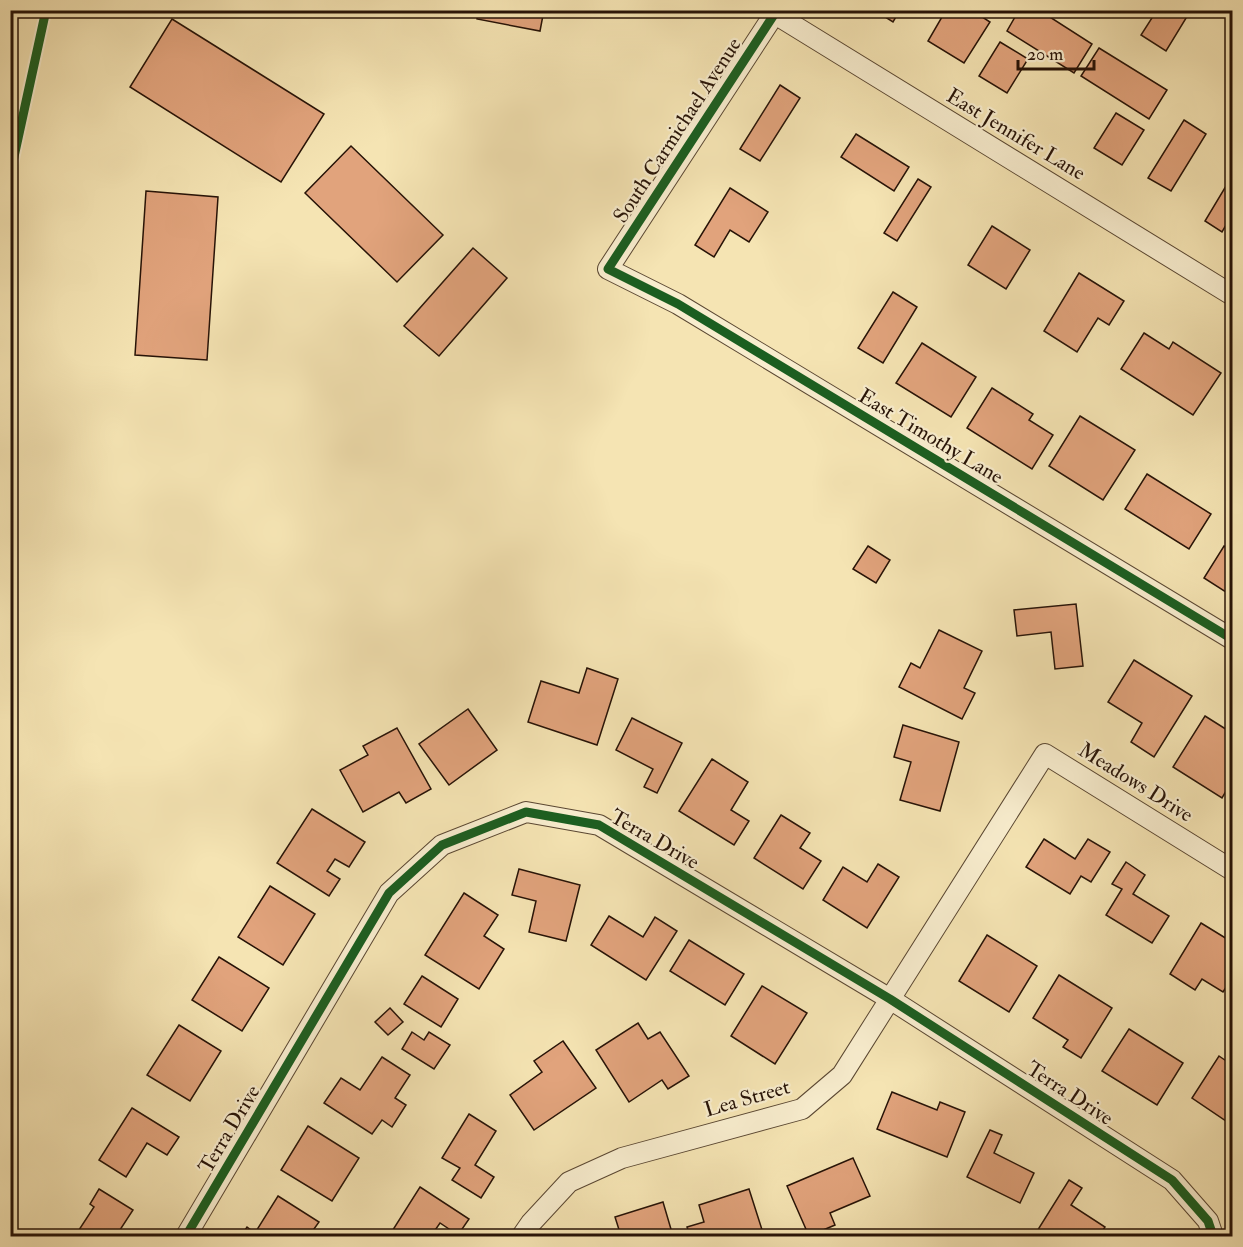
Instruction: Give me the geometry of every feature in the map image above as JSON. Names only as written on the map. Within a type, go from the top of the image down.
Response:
[{"type":"street","name":"South Carmichael Avenue","points":[[608,269],[776,12]]},
{"type":"street","name":"East Jennifer Lane","points":[[776,12],[1233,295]]},
{"type":"street","name":"East Timothy Lane","points":[[608,269],[687,309],[1233,639]]},
{"type":"street","name":"Meadows Drive","points":[[1046,754],[1233,870]]},
{"type":"street","name":"Lea Street","points":[[522,1236],[569,1182],[612,1162],[802,1109],[842,1075],[1046,754]]},
{"type":"street","name":"Terra Drive","points":[[186,1236],[389,893],[442,845],[526,812],[599,825],[890,999],[1172,1179],[1208,1221],[1213,1236]]},
{"type":"building","points":[[478,10],[544,10],[540,31],[477,19]]},
{"type":"building","points":[[874,10],[900,10],[893,22]]},
{"type":"building","points":[[946,10],[977,10],[976,13],[990,22],[964,63],[928,41]]},
{"type":"building","points":[[1019,10],[1039,10],[1092,44],[1074,73],[1007,31]]},
{"type":"building","points":[[1157,10],[1191,10],[1166,51],[1141,35]]},
{"type":"building","points":[[172,19],[324,114],[281,182],[130,87]]},
{"type":"building","points":[[1000,42],[1028,59],[1007,93],[979,76]]},
{"type":"building","points":[[1099,48],[1167,90],[1149,119],[1081,76]]},
{"type":"building","points":[[780,85],[800,98],[760,161],[740,149]]},
{"type":"building","points":[[1116,113],[1144,130],[1122,165],[1094,148]]},
{"type":"building","points":[[1184,120],[1206,134],[1171,191],[1148,178]]},
{"type":"building","points":[[856,134],[909,167],[894,191],[841,157]]},
{"type":"building","points":[[351,146],[443,235],[397,282],[305,193]]},
{"type":"building","points":[[1232,176],[1232,215],[1222,232],[1205,221]]},
{"type":"building","points":[[918,179],[931,187],[897,241],[884,233]]},
{"type":"building","points":[[730,188],[768,212],[749,242],[730,230],[714,257],[695,245]]},
{"type":"building","points":[[146,191],[218,197],[207,360],[135,355]]},
{"type":"building","points":[[992,226],[1030,250],[1006,289],[968,265]]},
{"type":"building","points":[[473,248],[507,278],[439,356],[404,326]]},
{"type":"building","points":[[1079,273],[1124,301],[1109,325],[1098,318],[1077,352],[1044,331]]},
{"type":"building","points":[[893,292],[917,307],[883,363],[858,348]]},
{"type":"building","points":[[1144,333],[1169,349],[1173,342],[1221,373],[1193,415],[1121,369]]},
{"type":"building","points":[[922,343],[976,377],[951,417],[896,383]]},
{"type":"building","points":[[992,388],[1033,414],[1029,420],[1053,435],[1032,469],[967,428]]},
{"type":"building","points":[[1080,416],[1135,450],[1103,500],[1049,466]]},
{"type":"building","points":[[1147,474],[1211,514],[1189,549],[1125,509]]},
{"type":"building","points":[[868,546],[890,560],[876,583],[853,569]]},
{"type":"building","points":[[1224,546],[1232,551],[1232,596],[1204,578]]},
{"type":"building","points":[[1076,604],[1083,666],[1055,669],[1051,632],[1017,636],[1014,610]]},
{"type":"building","points":[[939,630],[982,651],[964,688],[975,693],[962,719],[899,687],[911,663],[920,668]]},
{"type":"building","points":[[1134,660],[1192,696],[1154,757],[1131,742],[1142,723],[1108,702]]},
{"type":"building","points":[[587,668],[618,679],[597,745],[528,722],[541,681],[579,693]]},
{"type":"building","points":[[468,709],[497,750],[449,785],[419,744]]},
{"type":"building","points":[[1205,716],[1232,733],[1232,781],[1222,798],[1173,767]]},
{"type":"building","points":[[632,718],[682,743],[657,793],[644,787],[653,769],[616,750]]},
{"type":"building","points":[[903,725],[959,742],[940,811],[900,800],[911,762],[894,757]]},
{"type":"building","points":[[397,728],[431,789],[406,803],[399,792],[363,812],[340,770],[368,755],[363,746]]},
{"type":"building","points":[[712,759],[748,782],[731,810],[749,821],[734,845],[679,811]]},
{"type":"building","points":[[312,809],[365,842],[349,867],[335,859],[327,871],[340,879],[329,896],[277,863]]},
{"type":"building","points":[[781,815],[810,833],[800,848],[821,861],[803,889],[754,858]]},
{"type":"building","points":[[1044,839],[1075,859],[1088,839],[1110,852],[1091,882],[1081,876],[1070,894],[1026,867]]},
{"type":"building","points":[[1126,862],[1145,875],[1133,894],[1169,916],[1152,943],[1106,915],[1122,889],[1112,884]]},
{"type":"building","points":[[878,864],[899,877],[867,928],[823,900],[843,867],[867,882]]},
{"type":"building","points":[[519,869],[580,885],[566,941],[529,932],[536,901],[512,895]]},
{"type":"building","points":[[270,886],[315,914],[283,965],[238,937]]},
{"type":"building","points":[[464,893],[498,915],[484,936],[504,949],[479,989],[425,955]]},
{"type":"building","points":[[609,916],[643,937],[655,917],[677,931],[646,980],[591,945]]},
{"type":"building","points":[[1201,923],[1232,942],[1232,978],[1223,992],[1202,979],[1195,990],[1170,974]]},
{"type":"building","points":[[987,935],[1037,966],[1009,1012],[959,981]]},
{"type":"building","points":[[689,940],[744,974],[725,1005],[670,971]]},
{"type":"building","points":[[219,957],[269,988],[242,1031],[192,1000]]},
{"type":"building","points":[[1059,975],[1112,1008],[1081,1058],[1063,1047],[1068,1040],[1033,1018]]},
{"type":"building","points":[[422,976],[458,999],[441,1027],[404,1004]]},
{"type":"building","points":[[762,986],[807,1013],[775,1064],[731,1036]]},
{"type":"building","points":[[390,1008],[403,1022],[388,1035],[375,1022]]},
{"type":"building","points":[[638,1023],[648,1039],[660,1032],[689,1076],[668,1089],[662,1080],[629,1102],[596,1050]]},
{"type":"building","points":[[179,1025],[221,1051],[190,1101],[147,1075]]},
{"type":"building","points":[[1129,1029],[1183,1063],[1157,1105],[1102,1071]]},
{"type":"building","points":[[412,1032],[424,1040],[429,1032],[450,1045],[434,1069],[402,1049]]},
{"type":"building","points":[[563,1041],[596,1088],[534,1130],[510,1095],[542,1072],[534,1061]]},
{"type":"building","points":[[1219,1056],[1232,1065],[1229,1079],[1232,1081],[1232,1125],[1192,1098]]},
{"type":"building","points":[[382,1057],[410,1075],[395,1098],[406,1105],[392,1127],[382,1120],[372,1134],[324,1103],[341,1078],[360,1090]]},
{"type":"building","points":[[892,1092],[937,1110],[940,1102],[965,1112],[947,1157],[877,1129]]},
{"type":"building","points":[[132,1108],[179,1137],[167,1155],[147,1143],[126,1177],[99,1160]]},
{"type":"building","points":[[469,1114],[496,1131],[475,1165],[494,1177],[481,1198],[452,1180],[460,1168],[442,1158]]},
{"type":"building","points":[[308,1126],[359,1158],[332,1201],[281,1170]]},
{"type":"building","points":[[990,1130],[1002,1135],[994,1153],[1034,1173],[1020,1203],[967,1177]]},
{"type":"building","points":[[853,1158],[870,1196],[830,1213],[835,1225],[809,1236],[787,1186]]},
{"type":"building","points":[[1069,1180],[1082,1188],[1071,1205],[1105,1227],[1099,1236],[1034,1236]]},
{"type":"building","points":[[420,1187],[469,1219],[458,1235],[440,1223],[431,1236],[389,1236]]},
{"type":"building","points":[[99,1189],[133,1210],[116,1236],[75,1236],[94,1207],[90,1204]]},
{"type":"building","points":[[749,1189],[764,1236],[690,1236],[687,1227],[704,1222],[699,1205]]},
{"type":"building","points":[[278,1196],[319,1222],[309,1236],[241,1236],[247,1227],[255,1233]]},
{"type":"building","points":[[663,1202],[673,1236],[621,1236],[615,1217]]},
{"type":"cycle path","points":[[10,175],[46,10]]},
{"type":"cycle path","points":[[777,10],[608,269],[678,304],[1232,639]]},
{"type":"cycle path","points":[[186,1236],[389,893],[442,845],[526,812],[599,825],[890,999],[1172,1180],[1208,1221],[1213,1236]]}]
